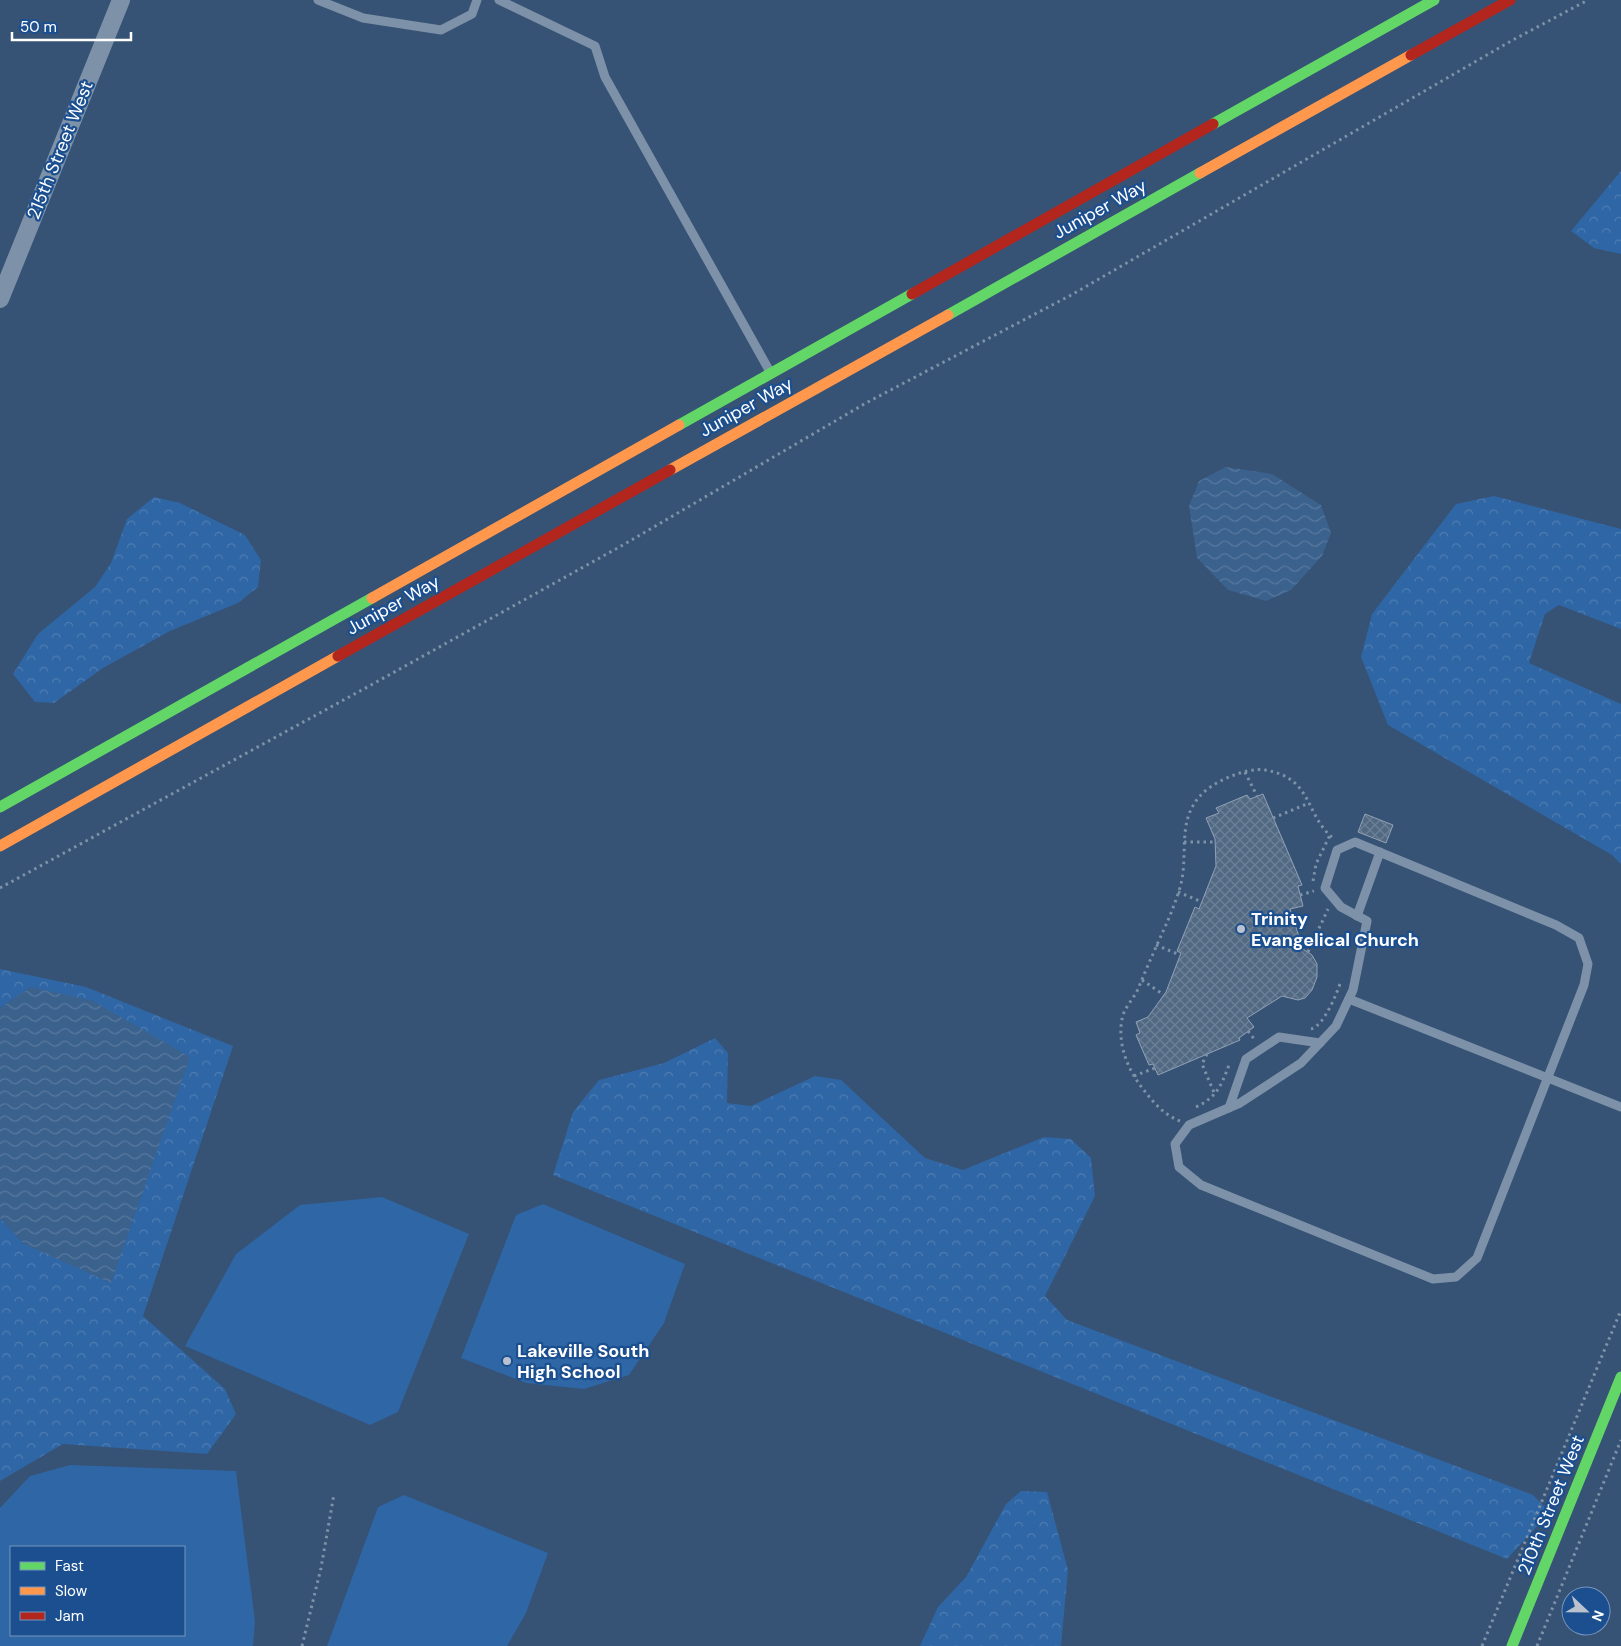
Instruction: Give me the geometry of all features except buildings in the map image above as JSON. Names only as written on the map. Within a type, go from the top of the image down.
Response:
[{"type":"main road","name":"Juniper Way","points":[[0,807],[1434,0]]},
{"type":"main road","name":"Juniper Way","points":[[0,846],[1510,0]]},
{"type":"main road","name":"210th Street West","points":[[1512,1646],[1621,1377]]},
{"type":"street","name":"215th Street West","points":[[0,300],[121,0]]},
{"type":"lane","points":[[318,0],[363,18],[440,30],[472,14],[477,0]]},
{"type":"lane","points":[[499,0],[595,46],[605,77],[772,374]]},
{"type":"lane","points":[[1355,842],[1556,925],[1579,938],[1588,964],[1584,985],[1477,1258],[1456,1277],[1433,1279],[1201,1185],[1179,1167],[1175,1144],[1189,1125],[1240,1103],[1301,1064],[1336,1026],[1353,990],[1367,921],[1341,907],[1326,888],[1337,850],[1344,846],[1355,842]]},
{"type":"lane","points":[[1357,916],[1380,852]]},
{"type":"lane","points":[[1349,999],[1621,1106]]},
{"type":"lane","points":[[1229,1108],[1246,1059],[1279,1037],[1320,1043]]},
{"type":"path","points":[[0,888],[623,545],[866,403],[1072,294],[1494,50],[1588,0]]},
{"type":"path","points":[[1189,1125],[1176,1120],[1154,1103],[1134,1076],[1123,1053],[1121,1032],[1124,1014],[1142,980],[1174,905],[1183,872],[1184,828],[1191,809],[1200,795],[1222,781],[1240,772],[1263,770],[1284,776],[1302,790],[1324,831],[1344,846]]},
{"type":"path","points":[[1245,772],[1257,796]]},
{"type":"path","points":[[1273,818],[1309,803]]},
{"type":"path","points":[[1316,896],[1313,880],[1316,864],[1330,835]]},
{"type":"path","points":[[1184,842],[1215,842]]},
{"type":"path","points":[[1300,895],[1315,891]]},
{"type":"path","points":[[1178,892],[1202,902]]},
{"type":"path","points":[[1308,952],[1330,909],[1323,904]]},
{"type":"path","points":[[1156,945],[1180,955]]},
{"type":"path","points":[[1307,1029],[1314,1028],[1321,1023],[1343,976]]},
{"type":"path","points":[[1142,980],[1164,994]]},
{"type":"path","points":[[1247,1045],[1261,1035]]},
{"type":"path","points":[[1207,1054],[1202,1064],[1215,1094]]},
{"type":"path","points":[[1193,1108],[1208,1101],[1215,1094],[1231,1060]]},
{"type":"path","points":[[1134,1076],[1155,1068]]},
{"type":"path","points":[[1176,1120],[1181,1116]]},
{"type":"path","points":[[1482,1646],[1621,1310]]},
{"type":"path","points":[[1537,1646],[1621,1440]]},
{"type":"path","points":[[302,1646],[321,1568],[334,1494]]},
{"type":"green space","points":[[1621,171],[1621,254],[1594,248],[1571,231]]},
{"type":"green space","points":[[1494,496],[1621,529],[1621,629],[1559,605],[1545,614],[1529,663],[1621,704],[1621,864],[1612,855],[1388,725],[1361,657],[1372,614],[1456,504]]},
{"type":"green space","points":[[154,497],[180,503],[245,535],[261,560],[258,587],[238,603],[170,631],[103,668],[54,703],[35,702],[13,674],[38,634],[95,587],[111,563],[127,519]]},
{"type":"green space","points":[[0,969],[86,987],[233,1046],[143,1316],[225,1389],[236,1414],[207,1454],[63,1444],[0,1481],[0,1218],[24,1244],[31,987],[0,1008]]},
{"type":"green space","points":[[715,1038],[728,1053],[727,1103],[751,1106],[815,1076],[841,1080],[925,1158],[963,1170],[1044,1137],[1071,1139],[1091,1158],[1095,1196],[1045,1296],[1067,1320],[1533,1495],[1550,1512],[1507,1559],[553,1175],[573,1112],[599,1080],[664,1063]]},
{"type":"green space","points":[[382,1197],[469,1234],[398,1412],[370,1425],[185,1346],[236,1254],[300,1205]]},
{"type":"green space","points":[[543,1204],[685,1264],[664,1323],[629,1375],[584,1389],[526,1383],[461,1358],[516,1215]]},
{"type":"green space","points":[[70,1465],[236,1471],[255,1621],[253,1646],[0,1646],[0,1508],[30,1476]]},
{"type":"green space","points":[[1021,1491],[1047,1492],[1068,1570],[1061,1646],[920,1646],[938,1607],[966,1577],[1006,1504]]},
{"type":"green space","points":[[404,1495],[548,1553],[526,1613],[507,1646],[327,1646],[378,1507]]},
{"type":"water","points":[[1226,467],[1272,474],[1321,505],[1331,533],[1322,556],[1291,590],[1266,601],[1228,590],[1197,558],[1189,506],[1199,481]]},
{"type":"water","points":[[31,987],[93,1001],[190,1057],[111,1283],[24,1244],[0,1218],[0,1008]]},
{"type":"traffic: fast","points":[[1213,124],[1434,0]]},
{"type":"traffic: fast","points":[[948,315],[1200,173]]},
{"type":"traffic: fast","points":[[679,425],[912,294]]},
{"type":"traffic: fast","points":[[0,807],[372,598]]},
{"type":"traffic: fast","points":[[1512,1646],[1621,1377]]},
{"type":"traffic: slow","points":[[1200,173],[1411,55]]},
{"type":"traffic: slow","points":[[670,470],[948,315]]},
{"type":"traffic: slow","points":[[372,598],[679,425]]},
{"type":"traffic: slow","points":[[0,846],[338,656]]},
{"type":"traffic: jam","points":[[1411,55],[1510,0]]},
{"type":"traffic: jam","points":[[912,294],[1213,124]]},
{"type":"traffic: jam","points":[[338,656],[670,470]]},
{"type":"place","name":"Trinity Evangelical Church","points":[[1241,929]]},
{"type":"place","name":"Lakeville South High School","points":[[507,1361]]}]
